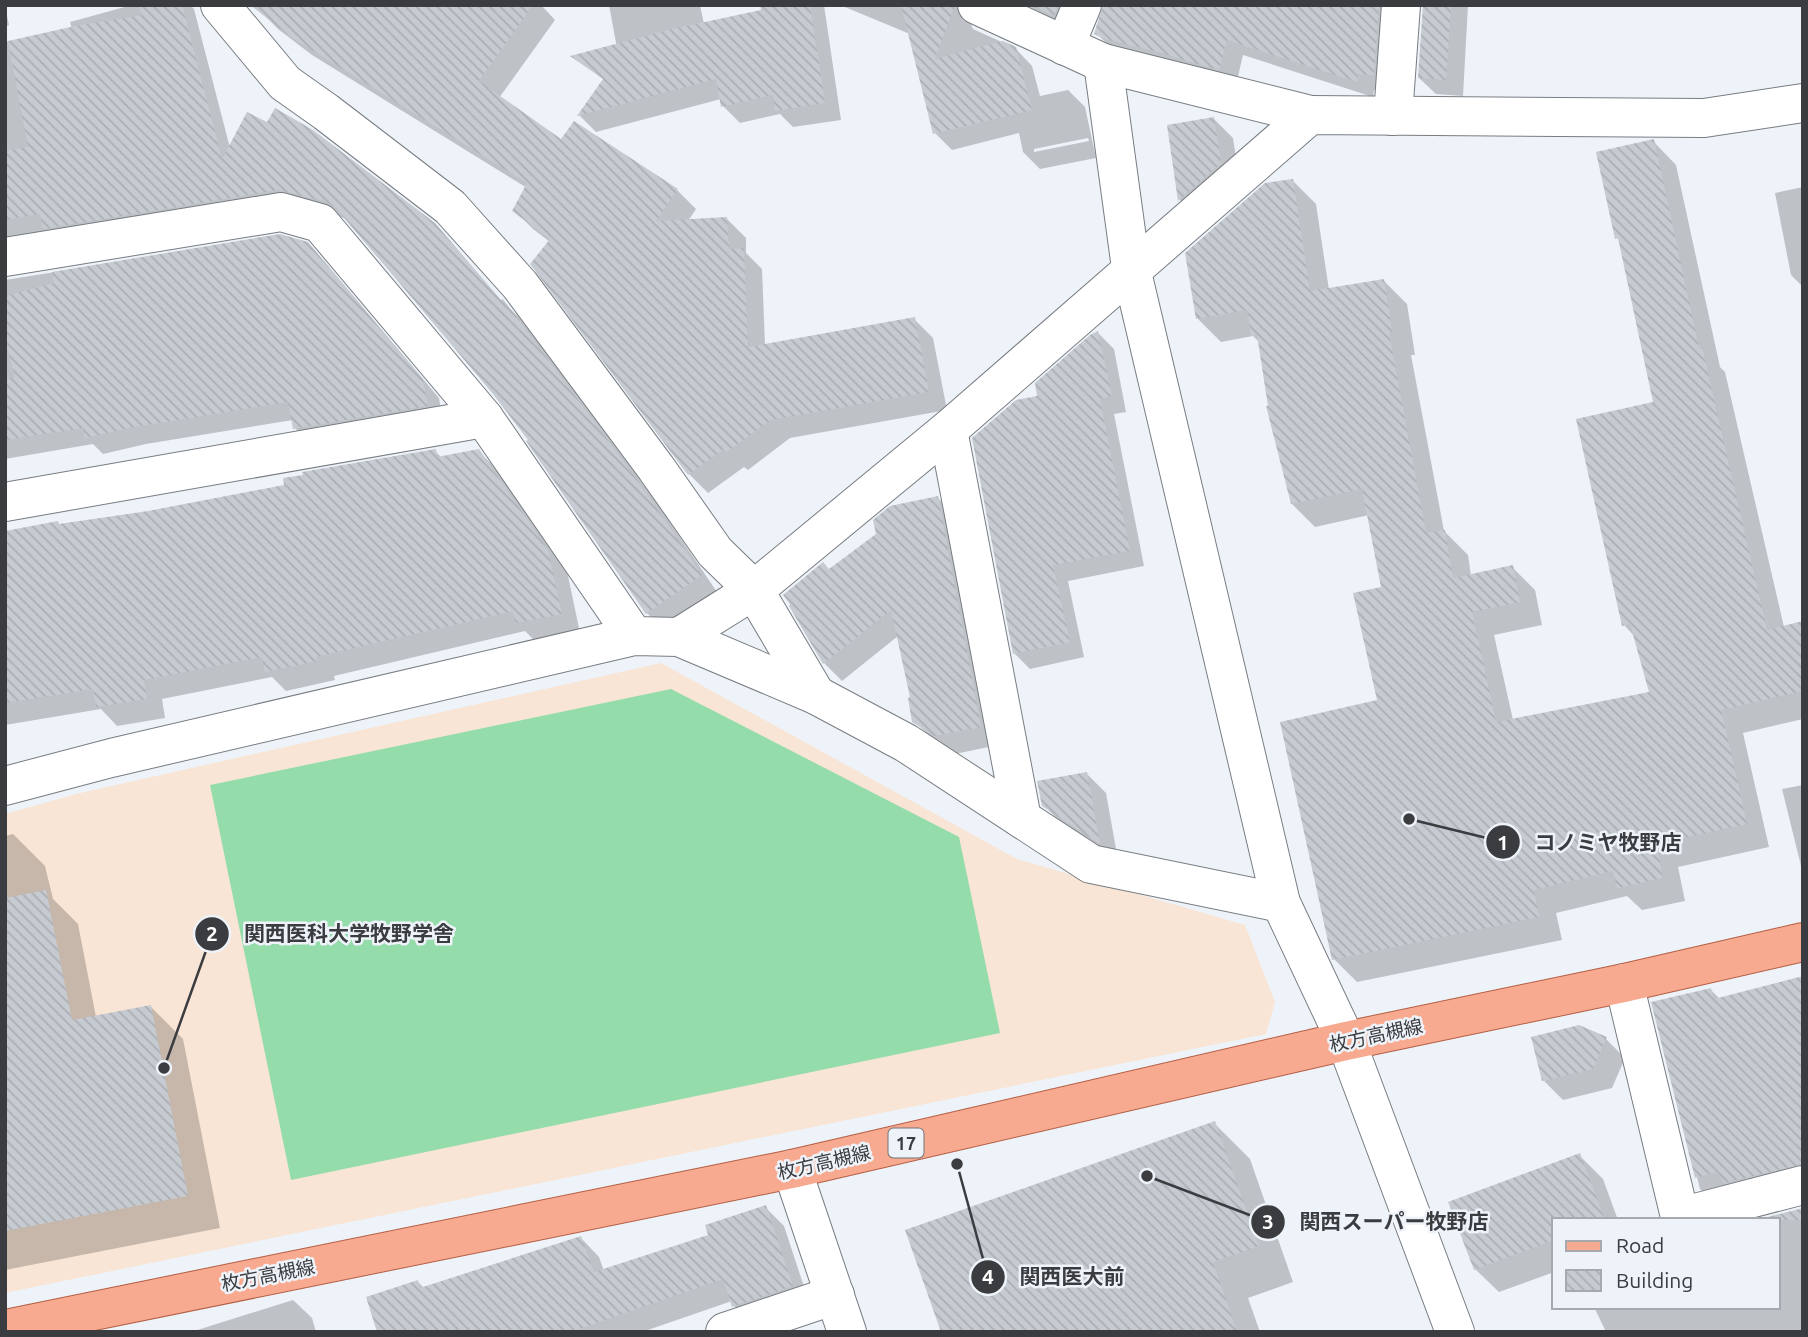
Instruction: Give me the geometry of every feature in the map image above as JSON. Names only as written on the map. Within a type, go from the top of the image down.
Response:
[{"type":"main road","name":"枚方高槻線","points":[[5,1329],[62,1325],[792,1169],[1346,1041],[1803,942]]},
{"type":"street","points":[[220,5],[285,83],[450,207],[520,285],[715,552],[754,590],[816,695]]},
{"type":"street","points":[[977,5],[1103,64],[1310,115],[1704,118],[1803,103]]},
{"type":"street","points":[[1065,46],[1082,5]]},
{"type":"street","points":[[1393,116],[1401,5]]},
{"type":"street","points":[[1103,64],[1132,268],[1281,903],[1346,1041],[1455,1332]]},
{"type":"street","points":[[679,637],[754,590],[948,430],[1310,115]]},
{"type":"street","points":[[5,257],[281,212],[320,223],[484,418],[634,636]]},
{"type":"street","points":[[5,502],[484,418]]},
{"type":"street","points":[[948,430],[1022,819]]},
{"type":"street","points":[[5,786],[111,758],[634,636],[679,637],[816,695],[906,743],[1091,864],[1281,903]]},
{"type":"street","points":[[1623,983],[1680,1217],[1803,1185]]},
{"type":"street","points":[[792,1169],[847,1332]]},
{"type":"street","points":[[725,1332],[835,1295]]},
{"type":"shaded area","points":[[661,663],[1017,859],[1245,925],[1275,1002],[1266,1034],[5,1293],[5,814],[80,793]]},
{"type":"green space","points":[[671,689],[959,837],[1000,1033],[291,1180],[210,785]]},
{"type":"building","points":[[139,5],[182,5],[222,159],[247,112],[267,122],[275,108],[313,130],[435,223],[501,300],[503,299],[638,481],[702,575],[646,614],[526,441],[528,440],[493,394],[337,209],[327,202],[278,190],[43,229],[40,214],[5,220],[5,151],[28,147],[8,41],[142,15]]},
{"type":"building","points":[[250,5],[533,5],[479,81],[561,139],[574,121],[678,189],[656,221],[727,217],[729,249],[744,248],[748,347],[915,317],[929,392],[771,420],[727,452],[724,449],[688,475],[530,264],[550,239],[512,211],[527,183],[291,37]]},
{"type":"building","points":[[760,5],[810,5],[825,103],[775,111],[773,95],[721,107],[716,79],[577,116],[603,79],[570,56],[672,29],[761,10]]},
{"type":"building","points":[[901,5],[955,5],[935,59],[1003,41],[1016,47],[1032,110],[933,134]]},
{"type":"building","points":[[1030,5],[1058,5],[1054,16]]},
{"type":"building","points":[[1103,5],[1379,5],[1374,75],[1358,74],[1357,82],[1227,40],[1219,70],[1094,34]]},
{"type":"building","points":[[1423,5],[1451,5],[1446,80],[1418,78]]},
{"type":"building","points":[[1214,117],[1221,163],[1178,201],[1167,125]]},
{"type":"building","points":[[1654,139],[1699,348],[1702,347],[1767,630],[1803,621],[1803,691],[1721,710],[1747,824],[1656,844],[1663,878],[1617,888],[1613,871],[1534,890],[1539,917],[1332,960],[1280,722],[1377,700],[1353,593],[1381,587],[1362,489],[1291,504],[1266,406],[1257,335],[1251,336],[1247,310],[1196,319],[1185,253],[1265,183],[1293,179],[1310,291],[1384,279],[1392,332],[1389,333],[1426,533],[1445,530],[1453,578],[1513,565],[1520,602],[1472,612],[1496,722],[1649,692],[1630,624],[1622,626],[1576,419],[1653,402],[1618,238],[1615,239],[1596,152]]},
{"type":"building","points":[[280,234],[308,242],[423,380],[428,406],[293,429],[288,402],[129,428],[85,438],[83,428],[5,440],[5,379],[15,377],[5,340],[5,296],[54,283],[52,272]]},
{"type":"building","points":[[1098,331],[1112,396],[1100,399],[1130,551],[1053,565],[1070,642],[1013,654],[972,438],[1016,400],[1037,396],[1035,383]]},
{"type":"building","points":[[436,449],[437,457],[479,449],[548,550],[562,614],[515,623],[513,611],[316,657],[317,661],[265,672],[262,657],[144,680],[147,699],[96,707],[93,689],[5,703],[5,531],[58,521],[59,524],[148,511],[284,485],[283,478],[303,475],[302,472]]},
{"type":"building","points":[[938,496],[981,727],[935,736],[912,722],[910,697],[891,610],[823,664],[783,595],[823,562],[829,569],[876,534],[873,520],[890,506]]},
{"type":"building","points":[[1087,772],[1100,844],[1042,806],[1037,781]]},
{"type":"building","points":[[46,890],[72,1020],[151,1005],[188,1196],[5,1231],[5,898]]},
{"type":"building","points":[[1803,976],[1803,1164],[1724,1183],[1718,1172],[1695,1178],[1651,1002],[1711,988],[1714,999]]},
{"type":"building","points":[[1579,1025],[1607,1037],[1593,1069],[1542,1081],[1531,1037]]},
{"type":"building","points":[[1215,1121],[1259,1246],[1213,1262],[1237,1332],[941,1332],[905,1230]]},
{"type":"building","points":[[1580,1153],[1604,1218],[1552,1218],[1552,1241],[1474,1270],[1448,1202]]},
{"type":"building","points":[[766,1205],[793,1286],[732,1307],[723,1279],[571,1332],[377,1332],[366,1297],[418,1280],[420,1288],[581,1236],[594,1272],[708,1235],[705,1225]]},
{"type":"building","points":[[1803,1208],[1803,1220],[1764,1218]]},
{"type":"place","name":"コノミヤ牧野店","points":[[1409,819]]},
{"type":"place","name":"関西医科大学牧野学舎","points":[[164,1068]]},
{"type":"place","name":"関西医大前","points":[[957,1164]]},
{"type":"place","name":"関西スーパー牧野店","points":[[1147,1176]]}]
